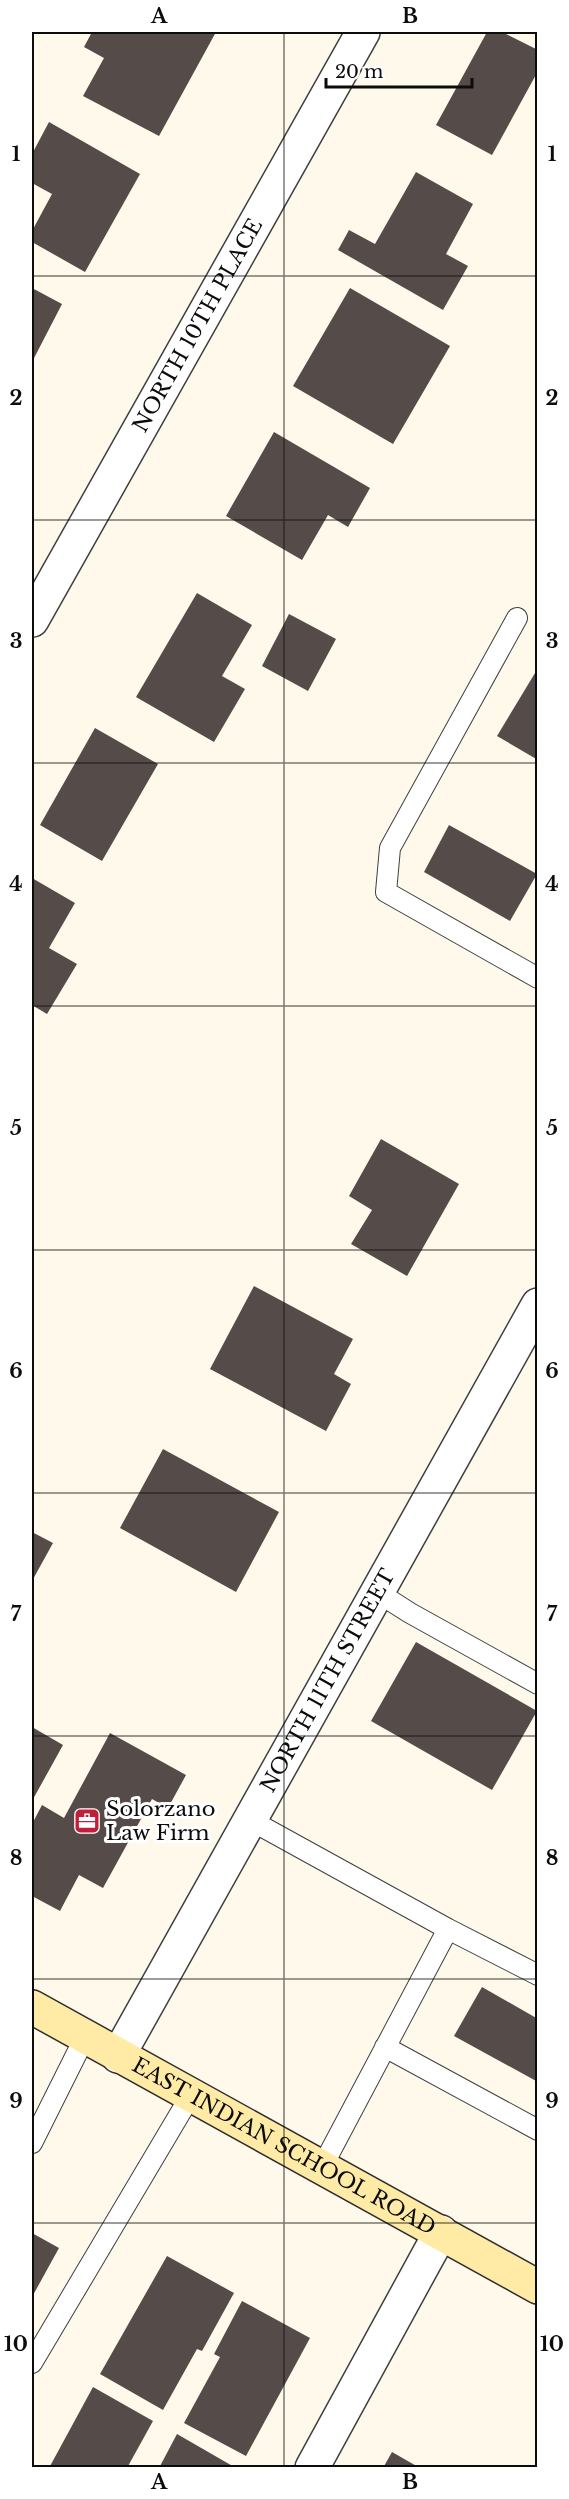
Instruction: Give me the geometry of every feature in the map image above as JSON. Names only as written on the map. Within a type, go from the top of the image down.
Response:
[{"type":"main road","name":"EAST INDIAN SCHOOL ROAD","points":[[32,2007],[537,2287]]},
{"type":"street","name":"NORTH 10TH PLACE","points":[[32,620],[363,32]]},
{"type":"street","name":"NORTH 11TH STREET","points":[[118,2056],[537,1305]]},
{"type":"street","points":[[312,2468],[441,2232]]},
{"type":"lane","points":[[517,618],[390,848],[386,892],[537,978]]},
{"type":"lane","points":[[377,1592],[537,1684]]},
{"type":"lane","points":[[250,1820],[448,1929],[537,1975]]},
{"type":"lane","points":[[322,2167],[448,1929]]},
{"type":"lane","points":[[32,2143],[85,2037]]},
{"type":"lane","points":[[385,2047],[537,2130]]},
{"type":"lane","points":[[32,2363],[191,2095]]},
{"type":"building","points":[[92,32],[216,32],[159,136],[83,96],[104,58],[84,47]]},
{"type":"building","points":[[487,32],[502,32],[538,50],[538,71],[492,155],[436,125]]},
{"type":"building","points":[[49,122],[140,174],[85,272],[32,242],[32,231],[52,194],[32,183],[32,154]]},
{"type":"building","points":[[416,172],[473,204],[446,254],[468,266],[443,310],[338,250],[349,230],[375,244]]},
{"type":"building","points":[[32,288],[62,304],[32,362]]},
{"type":"building","points":[[350,288],[450,346],[393,444],[293,386]]},
{"type":"building","points":[[274,432],[370,488],[348,527],[328,515],[302,560],[226,516]]},
{"type":"building","points":[[197,593],[252,625],[222,676],[245,689],[214,742],[136,697]]},
{"type":"building","points":[[289,614],[336,639],[308,691],[262,666]]},
{"type":"building","points":[[538,668],[538,760],[497,736]]},
{"type":"building","points":[[95,728],[158,764],[102,861],[40,825]]},
{"type":"building","points":[[449,825],[537,874],[510,921],[424,872]]},
{"type":"building","points":[[32,878],[75,903],[49,948],[77,964],[47,1014],[32,1005]]},
{"type":"building","points":[[381,1139],[459,1184],[407,1276],[351,1244],[372,1210],[349,1196]]},
{"type":"building","points":[[254,1286],[353,1339],[334,1374],[351,1384],[326,1431],[210,1369]]},
{"type":"building","points":[[163,1449],[279,1512],[236,1592],[120,1528]]},
{"type":"building","points":[[32,1532],[53,1543],[32,1581]]},
{"type":"building","points":[[416,1642],[537,1711],[492,1790],[371,1721]]},
{"type":"building","points":[[32,1727],[63,1745],[32,1801]]},
{"type":"building","name":"Solorzano Law Firm","points":[[110,1733],[186,1775],[168,1808],[152,1799],[103,1888],[79,1875],[60,1911],[32,1896],[32,1824],[42,1805],[64,1818]]},
{"type":"building","points":[[482,1987],[538,2019],[538,2082],[454,2036]]},
{"type":"building","points":[[32,2233],[59,2248],[32,2297]]},
{"type":"building","points":[[167,2256],[234,2293],[202,2351],[197,2349],[163,2410],[100,2374]]},
{"type":"building","points":[[242,2301],[310,2338],[246,2456],[184,2423],[220,2357],[214,2354]]},
{"type":"building","points":[[93,2387],[153,2421],[127,2468],[49,2468]]},
{"type":"building","points":[[177,2434],[236,2468],[159,2468]]},
{"type":"building","points":[[392,2452],[420,2468],[383,2468]]},
{"type":"place","name":"Solorzano Law Firm","points":[[87,1821]]}]
